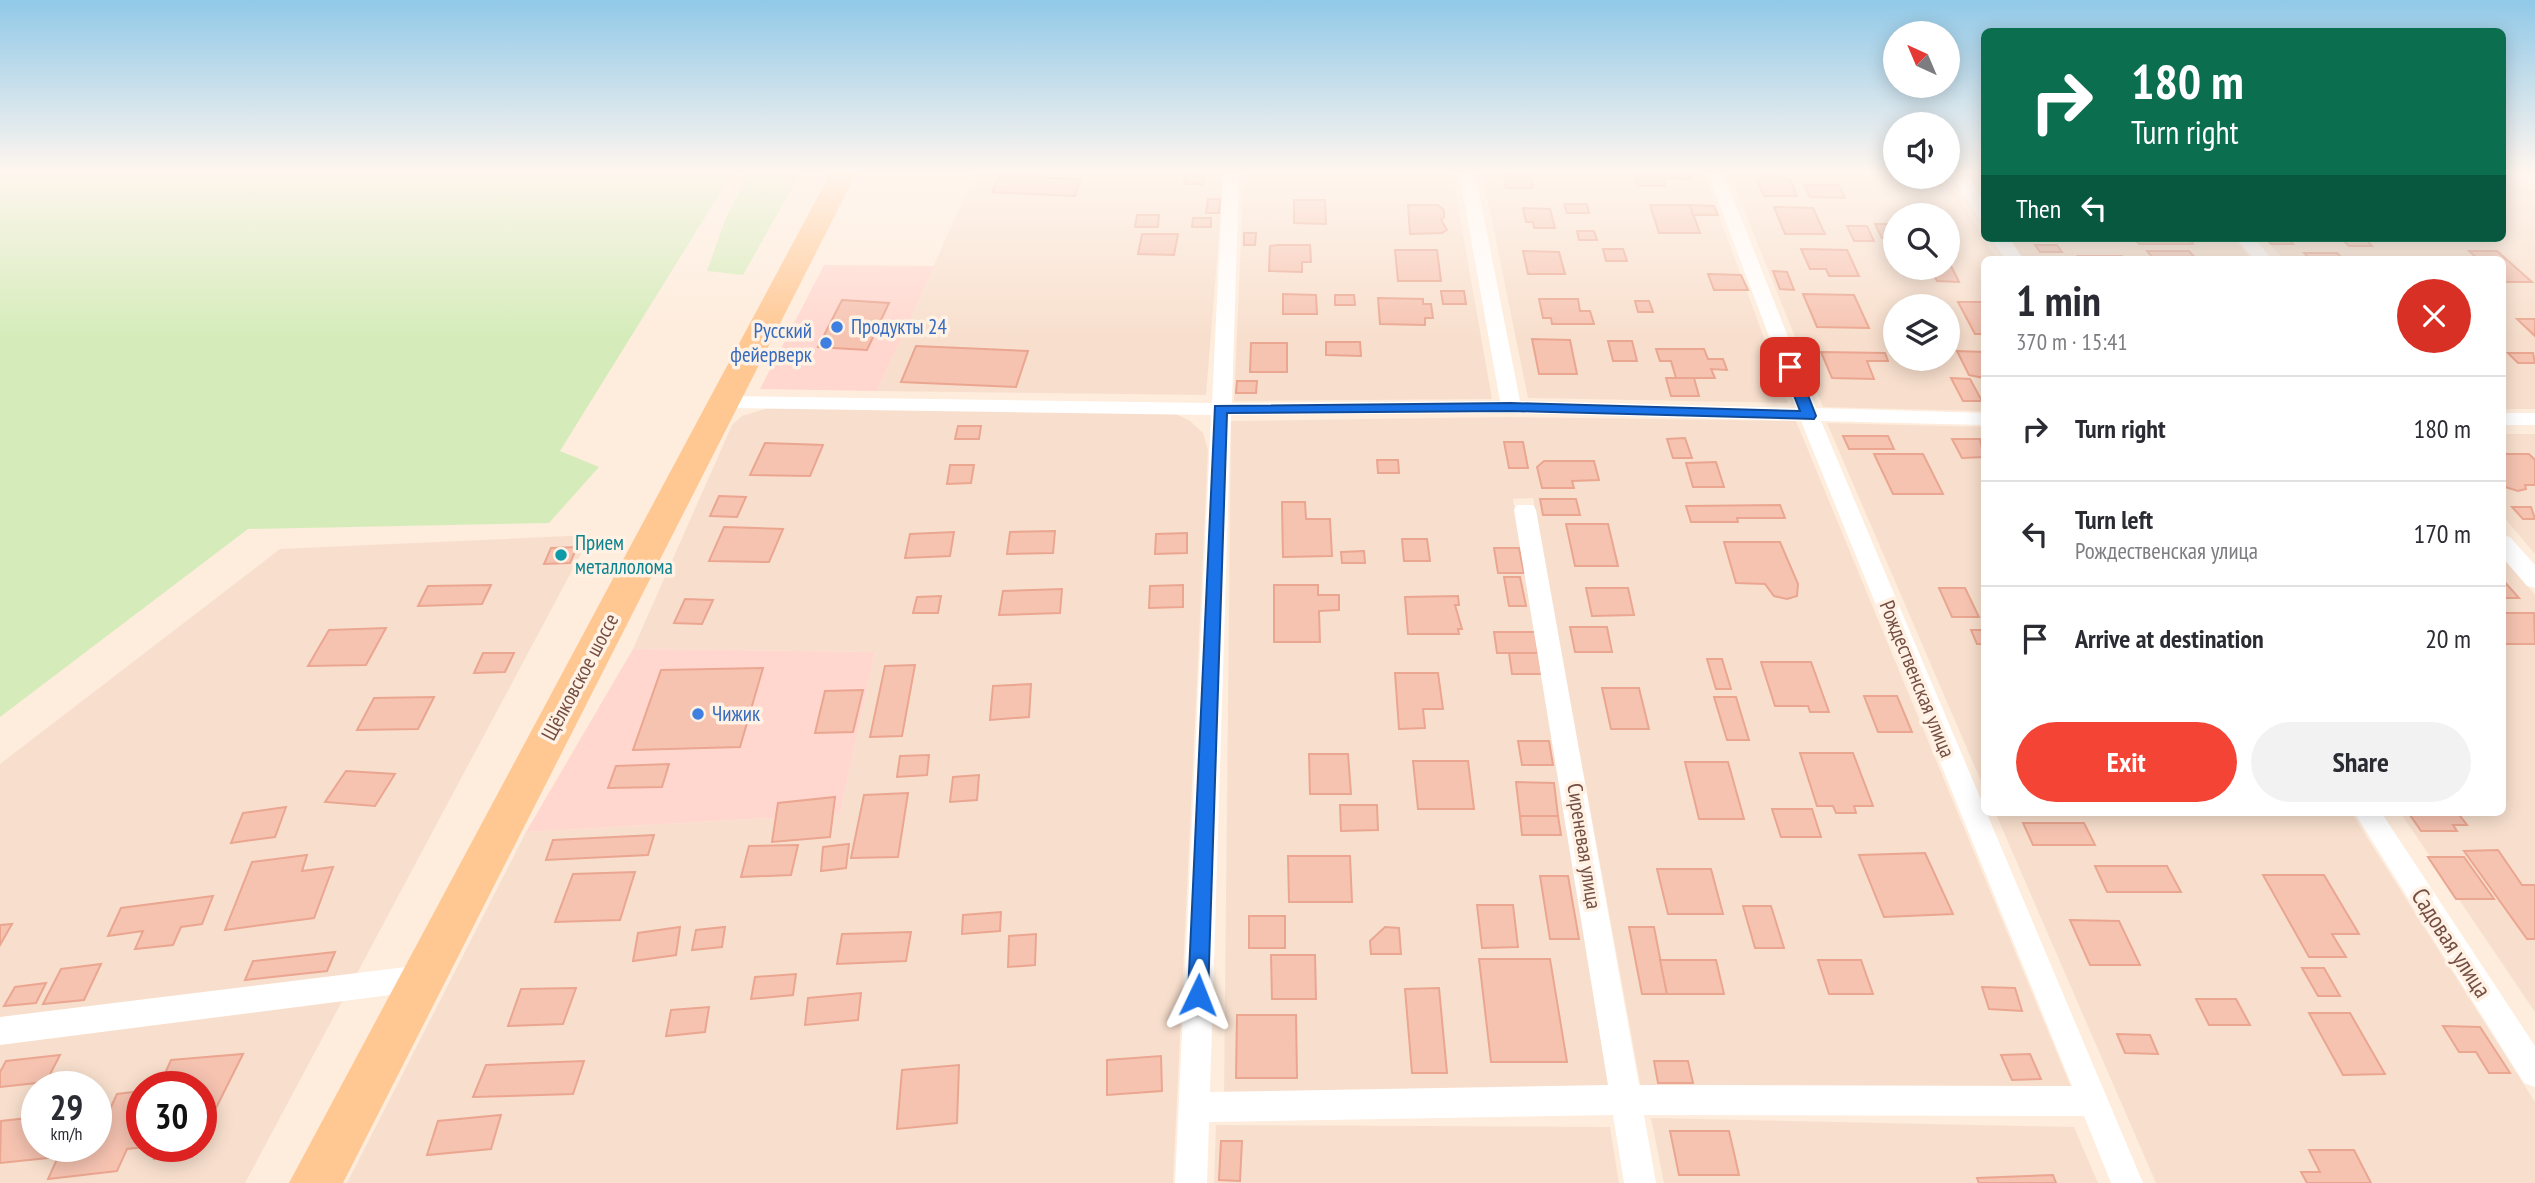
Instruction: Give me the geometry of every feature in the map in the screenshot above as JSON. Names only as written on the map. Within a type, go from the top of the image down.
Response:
[{"type":"main road","name":"Щёлковское шоссе","points":[[315,1183],[815,227]]},
{"type":"street","points":[[1191,1183],[1228,227]]},
{"type":"street","points":[[1477,227],[1511,407]]},
{"type":"street","name":"Рождественская улица","points":[[1736,227],[1809,416],[2127,1183]]},
{"type":"street","points":[[2248,242],[2260,256]]},
{"type":"street","points":[[725,402],[1220,409],[1511,407],[1981,419]]},
{"type":"street","points":[[2506,419],[2535,419]]},
{"type":"street","name":"Сиреневая улица","points":[[1525,510],[1640,1183]]},
{"type":"street","points":[[2506,547],[2535,580]]},
{"type":"street","name":"Садовая улица","points":[[2370,816],[2535,1073]]},
{"type":"street","points":[[0,1031],[422,978]]},
{"type":"street","points":[[1194,1107],[1626,1100],[2091,1101]]},
{"type":"shaded area","points":[[951,227],[1220,227],[1206,395],[877,391]]},
{"type":"shaded area","points":[[1242,227],[1462,227],[1492,399],[1234,401]]},
{"type":"shaded area","points":[[1493,227],[1723,227],[1788,403],[1528,398]]},
{"type":"shaded area","points":[[1751,227],[1883,227],[1883,280],[1960,280],[1960,227],[1977,227],[1981,233],[1981,242],[1986,242],[1995,256],[1981,256],[1981,411],[1823,407]]},
{"type":"shaded area","points":[[2506,227],[2535,227],[2535,409],[2506,409],[2506,256],[2280,256],[2268,242],[2506,242]]},
{"type":"shaded area","points":[[2012,242],[2237,242],[2249,256],[2021,256]]},
{"type":"shaded area","points":[[824,265],[934,266],[877,391],[760,389]]},
{"type":"shaded area","points":[[771,407],[1174,413],[1190,421],[1203,433],[1208,450],[1173,1183],[347,1183],[526,832],[840,814],[875,652],[633,649],[732,425],[742,416]]},
{"type":"shaded area","points":[[1507,417],[1796,421],[2071,1087],[1641,1088],[1533,498],[1513,499],[1613,1088],[1224,1094],[1231,421]]},
{"type":"shaded area","points":[[1827,423],[1981,427],[1981,781]]},
{"type":"shaded area","points":[[2506,434],[2535,434],[2535,554],[2506,520]]},
{"type":"shaded area","points":[[591,535],[245,1183],[0,1183],[0,764],[280,549]]},
{"type":"shaded area","points":[[2506,560],[2535,595],[2535,1012],[2403,816],[2506,816]]},
{"type":"shaded area","points":[[633,649],[875,652],[840,814],[526,832]]},
{"type":"shaded area","points":[[1997,816],[2354,816],[2535,1102],[2535,1183],[2156,1183]]},
{"type":"shaded area","points":[[1651,1118],[2074,1127],[2098,1183],[1664,1183]]},
{"type":"shaded area","points":[[1216,1125],[1610,1127],[1619,1183],[1214,1183]]},
{"type":"green space","points":[[0,227],[699,227],[560,451],[599,467],[549,523],[248,529],[0,717]]},
{"type":"green space","points":[[722,227],[770,227],[743,275],[707,271]]},
{"type":"building","points":[[1410,227],[1445,227],[1447,230],[1442,233],[1410,234]]},
{"type":"building","points":[[1657,227],[1698,227],[1700,233],[1659,233]]},
{"type":"building","points":[[1782,227],[1822,227],[1825,234],[1785,234]]},
{"type":"building","points":[[1848,227],[1868,227],[1874,241],[1854,241]]},
{"type":"building","points":[[1877,227],[1883,227],[1882,238]]},
{"type":"building","points":[[1577,231],[1594,231],[1597,240],[1579,240]]},
{"type":"building","points":[[1244,233],[1256,233],[1255,245],[1244,245]]},
{"type":"building","points":[[1142,234],[1178,234],[1174,255],[1138,254]]},
{"type":"building","points":[[2137,242],[2193,244],[2139,244]]},
{"type":"building","points":[[2269,242],[2293,244],[2271,244]]},
{"type":"building","points":[[2345,242],[2368,242],[2372,246],[2349,246]]},
{"type":"building","points":[[1310,245],[1311,262],[1302,262],[1302,272],[1269,271],[1270,246]]},
{"type":"building","points":[[2035,245],[2057,245],[2062,252],[2040,252]]},
{"type":"building","points":[[1603,249],[1623,249],[1627,261],[1606,261]]},
{"type":"building","points":[[1801,249],[1847,250],[1859,276],[1829,276],[1826,269],[1810,269]]},
{"type":"building","points":[[1395,250],[1437,250],[1441,281],[1398,281]]},
{"type":"building","points":[[1523,251],[1559,252],[1565,274],[1528,274]]},
{"type":"building","points":[[2147,251],[2189,251],[2193,256],[2151,256]]},
{"type":"building","points":[[2469,251],[2497,251],[2503,256],[2475,256]]},
{"type":"building","points":[[2304,253],[2337,253],[2340,256],[2307,256]]},
{"type":"building","points":[[2506,259],[2532,282],[2506,282]]},
{"type":"building","points":[[1773,271],[1787,272],[1794,290],[1780,289]]},
{"type":"building","points":[[1708,274],[1741,275],[1748,290],[1714,290]]},
{"type":"building","points":[[1958,280],[1959,282],[1937,281]]},
{"type":"building","points":[[1441,291],[1464,291],[1466,304],[1443,304]]},
{"type":"building","points":[[1283,294],[1316,295],[1317,314],[1283,314]]},
{"type":"building","points":[[1803,294],[1854,295],[1869,328],[1817,327]]},
{"type":"building","points":[[1335,295],[1354,295],[1355,305],[1335,305]]},
{"type":"building","points":[[1378,298],[1423,299],[1423,304],[1431,304],[1433,318],[1425,318],[1425,325],[1380,324]]},
{"type":"building","points":[[1539,299],[1578,299],[1580,311],[1590,311],[1594,324],[1552,324],[1551,318],[1543,318]]},
{"type":"building","points":[[842,300],[889,303],[867,350],[818,347]]},
{"type":"building","points":[[1635,301],[1649,301],[1653,312],[1638,312]]},
{"type":"building","points":[[1960,302],[1981,302],[1981,334],[1975,334]]},
{"type":"building","points":[[2517,319],[2535,319],[2535,336]]},
{"type":"building","points":[[1532,339],[1570,340],[1577,374],[1539,374]]},
{"type":"building","points":[[1608,341],[1632,341],[1637,361],[1613,361]]},
{"type":"building","points":[[1326,342],[1360,342],[1361,356],[1326,355]]},
{"type":"building","points":[[1251,343],[1287,343],[1287,372],[1250,372]]},
{"type":"building","points":[[916,346],[1028,351],[1016,387],[901,382]]},
{"type":"building","points":[[1656,349],[1704,349],[1708,359],[1723,359],[1727,370],[1711,369],[1715,378],[1676,378],[1671,361],[1660,361]]},
{"type":"building","points":[[1960,351],[1981,352],[1981,377],[1969,375]]},
{"type":"building","points":[[1821,352],[1883,353],[1883,361],[1867,361],[1874,379],[1832,378]]},
{"type":"building","points":[[2508,353],[2533,353],[2535,363],[2518,363]]},
{"type":"building","points":[[1666,378],[1694,378],[1699,396],[1671,396]]},
{"type":"building","points":[[1951,378],[1970,379],[1981,399],[1963,401]]},
{"type":"building","points":[[1237,381],[1257,381],[1256,393],[1236,393]]},
{"type":"building","points":[[958,426],[981,426],[979,439],[955,439]]},
{"type":"building","points":[[1843,436],[1888,436],[1894,449],[1849,449]]},
{"type":"building","points":[[1685,438],[1692,458],[1673,458],[1667,439]]},
{"type":"building","points":[[1952,439],[1980,439],[1981,457],[1962,458]]},
{"type":"building","points":[[1504,442],[1523,442],[1528,468],[1509,468]]},
{"type":"building","points":[[765,443],[823,445],[810,476],[750,475]]},
{"type":"building","points":[[1874,454],[1923,454],[1943,494],[1893,494]]},
{"type":"building","points":[[2506,454],[2529,454],[2535,460],[2535,485],[2525,485],[2526,489],[2518,491],[2506,487]]},
{"type":"building","points":[[1377,460],[1398,460],[1399,473],[1378,473]]},
{"type":"building","points":[[1544,461],[1594,461],[1599,480],[1572,481],[1574,488],[1542,488],[1537,467]]},
{"type":"building","points":[[1716,462],[1724,487],[1693,487],[1686,463]]},
{"type":"building","points":[[950,465],[974,465],[971,483],[947,484]]},
{"type":"building","points":[[719,496],[746,497],[737,517],[710,516]]},
{"type":"building","points":[[1540,499],[1576,499],[1580,515],[1543,515]]},
{"type":"building","points":[[1282,502],[1305,502],[1306,519],[1330,519],[1332,556],[1283,557]]},
{"type":"building","points":[[1780,505],[1785,518],[1737,518],[1738,522],[1691,522],[1686,506]]},
{"type":"building","points":[[2512,507],[2531,507],[2535,519],[2523,519]]},
{"type":"building","points":[[1566,524],[1608,524],[1618,566],[1575,566]]},
{"type":"building","points":[[724,527],[783,529],[769,562],[709,561]]},
{"type":"building","points":[[1055,531],[1053,553],[1007,554],[1010,532]]},
{"type":"building","points":[[954,532],[950,556],[905,558],[910,534]]},
{"type":"building","points":[[1187,533],[1187,553],[1155,554],[1156,534]]},
{"type":"building","points":[[1402,539],[1427,539],[1430,561],[1404,561]]},
{"type":"building","points":[[1724,542],[1780,542],[1798,584],[1797,596],[1787,599],[1774,596],[1765,584],[1736,583]]},
{"type":"building","name":"Прием металлолома","points":[[577,547],[570,563],[544,564],[551,548]]},
{"type":"building","points":[[1494,548],[1519,548],[1524,573],[1498,573]]},
{"type":"building","points":[[1364,551],[1365,563],[1342,563],[1341,552]]},
{"type":"building","points":[[1504,577],[1520,577],[1526,606],[1509,606]]},
{"type":"building","points":[[2506,583],[2519,598],[2506,598]]},
{"type":"building","points":[[491,585],[482,604],[418,606],[428,586]]},
{"type":"building","points":[[1183,585],[1183,607],[1149,608],[1150,586]]},
{"type":"building","points":[[1274,585],[1318,585],[1318,595],[1339,595],[1339,610],[1319,611],[1320,642],[1274,642]]},
{"type":"building","points":[[1586,588],[1628,588],[1634,615],[1592,616]]},
{"type":"building","points":[[1939,588],[1965,588],[1979,617],[1952,617]]},
{"type":"building","points":[[1062,589],[1060,613],[999,615],[1003,591]]},
{"type":"building","points":[[941,596],[938,613],[913,613],[917,597]]},
{"type":"building","points":[[1458,596],[1459,605],[1455,605],[1462,629],[1458,629],[1459,634],[1408,634],[1405,597]]},
{"type":"building","points":[[685,599],[713,600],[702,624],[674,623]]},
{"type":"building","points":[[2506,613],[2534,613],[2535,644],[2506,644]]},
{"type":"building","points":[[1570,627],[1607,627],[1612,652],[1575,652]]},
{"type":"building","points":[[386,628],[366,665],[308,666],[329,630]]},
{"type":"building","points":[[1971,630],[1981,630],[1981,644],[1977,644]]},
{"type":"building","points":[[1494,632],[1535,632],[1538,653],[1497,653]]},
{"type":"building","points":[[483,653],[514,653],[505,672],[474,673]]},
{"type":"building","points":[[1509,653],[1538,653],[1542,674],[1512,674]]},
{"type":"building","points":[[1707,659],[1722,659],[1731,689],[1716,689]]},
{"type":"building","points":[[1761,662],[1811,662],[1829,712],[1810,712],[1808,706],[1775,706]]},
{"type":"building","points":[[915,665],[902,736],[870,737],[885,666]]},
{"type":"building","points":[[763,668],[740,747],[633,750],[661,670]]},
{"type":"building","points":[[1395,673],[1438,673],[1443,709],[1423,709],[1425,728],[1399,729]]},
{"type":"building","points":[[1031,684],[1029,717],[990,720],[993,686]]},
{"type":"building","points":[[1602,688],[1639,688],[1649,729],[1611,729]]},
{"type":"building","points":[[863,690],[853,732],[815,733],[825,691]]},
{"type":"building","points":[[1864,696],[1897,696],[1912,732],[1878,732]]},
{"type":"building","points":[[434,697],[418,729],[357,730],[374,698]]},
{"type":"building","points":[[1714,697],[1736,697],[1749,740],[1727,740]]},
{"type":"building","points":[[1518,741],[1549,741],[1553,765],[1522,765]]},
{"type":"building","points":[[1800,753],[1853,753],[1873,806],[1854,806],[1856,813],[1836,813],[1833,806],[1817,806]]},
{"type":"building","points":[[1309,754],[1348,754],[1351,794],[1310,794]]},
{"type":"building","points":[[929,755],[927,775],[897,777],[900,756]]},
{"type":"building","points":[[1413,761],[1468,761],[1474,809],[1418,809]]},
{"type":"building","points":[[1685,762],[1728,762],[1744,819],[1699,819]]},
{"type":"building","points":[[669,764],[662,787],[608,788],[616,766]]},
{"type":"building","points":[[346,771],[395,774],[375,806],[325,802]]},
{"type":"building","points":[[979,775],[977,800],[950,802],[953,777]]},
{"type":"building","points":[[1516,782],[1554,783],[1558,816],[1520,816]]},
{"type":"building","points":[[908,793],[898,857],[851,858],[864,795]]},
{"type":"building","points":[[835,797],[830,837],[772,842],[778,803]]},
{"type":"building","points":[[1340,805],[1377,805],[1378,830],[1341,831]]},
{"type":"building","points":[[286,807],[275,837],[231,843],[243,813]]},
{"type":"building","points":[[1772,809],[1812,809],[1821,837],[1781,837]]},
{"type":"building","points":[[1520,816],[1558,816],[1561,835],[1522,835]]},
{"type":"building","points":[[2411,816],[2460,816],[2467,825],[2453,825],[2457,831],[2421,831]]},
{"type":"building","points":[[2023,823],[2084,823],[2095,845],[2033,845]]},
{"type":"building","points":[[654,835],[648,855],[546,860],[553,840]]},
{"type":"building","points":[[849,844],[846,868],[821,871],[823,847]]},
{"type":"building","points":[[798,845],[791,875],[741,877],[749,846]]},
{"type":"building","points":[[2498,850],[2522,885],[2535,885],[2535,939],[2527,939],[2464,851]]},
{"type":"building","points":[[1925,853],[1953,914],[1884,917],[1859,855]]},
{"type":"building","points":[[307,855],[302,871],[333,867],[314,918],[225,930],[252,862]]},
{"type":"building","points":[[1288,856],[1350,856],[1352,902],[1289,902]]},
{"type":"building","points":[[2428,857],[2464,857],[2494,899],[2456,899]]},
{"type":"building","points":[[2095,866],[2167,866],[2181,892],[2107,892]]},
{"type":"building","points":[[1657,869],[1711,869],[1723,914],[1668,914]]},
{"type":"building","points":[[635,872],[620,920],[555,922],[573,874]]},
{"type":"building","points":[[2263,875],[2324,875],[2359,934],[2332,934],[2346,957],[2309,957]]},
{"type":"building","points":[[1540,876],[1568,876],[1579,939],[1550,939]]},
{"type":"building","points":[[213,896],[202,924],[181,927],[173,945],[135,949],[143,931],[108,936],[121,908]]},
{"type":"building","points":[[1477,905],[1513,905],[1518,947],[1482,948]]},
{"type":"building","points":[[1743,906],[1771,906],[1784,948],[1755,948]]},
{"type":"building","points":[[1001,912],[1000,931],[962,934],[963,915]]},
{"type":"building","points":[[1249,916],[1285,916],[1285,948],[1249,948]]},
{"type":"building","points":[[2070,920],[2119,921],[2140,965],[2090,965]]},
{"type":"building","points":[[12,924],[0,945],[0,925]]},
{"type":"building","points":[[680,927],[676,955],[633,961],[638,933]]},
{"type":"building","points":[[725,927],[722,947],[692,950],[696,930]]},
{"type":"building","points":[[1385,927],[1399,928],[1401,954],[1371,954],[1370,941]]},
{"type":"building","points":[[1629,927],[1654,927],[1667,994],[1642,994]]},
{"type":"building","points":[[911,932],[906,961],[837,964],[842,934]]},
{"type":"building","points":[[1036,934],[1035,965],[1008,967],[1009,936]]},
{"type":"building","points":[[335,952],[327,971],[245,980],[253,961]]},
{"type":"building","points":[[1271,955],[1315,955],[1316,999],[1272,999]]},
{"type":"building","points":[[1479,959],[1550,959],[1567,1062],[1491,1062]]},
{"type":"building","points":[[1660,960],[1716,960],[1724,994],[1667,994]]},
{"type":"building","points":[[1818,960],[1861,960],[1873,994],[1829,994]]},
{"type":"building","points":[[101,964],[84,1000],[43,1004],[61,969]]},
{"type":"building","points":[[2302,968],[2324,968],[2340,996],[2318,996]]},
{"type":"building","points":[[796,974],[793,995],[751,999],[755,977]]},
{"type":"building","points":[[46,983],[36,1003],[4,1006],[15,987]]},
{"type":"building","points":[[1982,987],[2015,988],[2022,1011],[1989,1009]]},
{"type":"building","points":[[576,988],[563,1024],[508,1026],[521,989]]},
{"type":"building","points":[[1439,988],[1447,1073],[1412,1073],[1405,989]]},
{"type":"building","points":[[861,993],[858,1020],[805,1025],[808,998]]},
{"type":"building","points":[[2196,999],[2236,999],[2250,1025],[2209,1025]]},
{"type":"building","points":[[709,1007],[705,1032],[666,1036],[671,1010]]},
{"type":"building","points":[[2309,1013],[2350,1013],[2385,1074],[2343,1075]]},
{"type":"building","points":[[1237,1015],[1296,1015],[1297,1078],[1236,1078]]},
{"type":"building","points":[[2443,1026],[2480,1027],[2510,1073],[2489,1073],[2476,1052],[2459,1052]]},
{"type":"building","points":[[2117,1034],[2150,1035],[2158,1054],[2125,1053]]},
{"type":"building","points":[[243,1054],[217,1106],[217,1071],[166,1071],[171,1060]]},
{"type":"building","points":[[2030,1054],[2041,1079],[2012,1080],[2001,1055]]},
{"type":"building","points":[[60,1055],[52,1071],[21,1071],[21,1085],[0,1087],[0,1072],[6,1061]]},
{"type":"building","points":[[1161,1056],[1162,1091],[1107,1095],[1107,1060]]},
{"type":"building","points":[[584,1061],[573,1094],[473,1097],[486,1065]]},
{"type":"building","points":[[1654,1061],[1688,1061],[1693,1083],[1658,1083]]},
{"type":"building","points":[[959,1065],[957,1123],[897,1129],[902,1070]]},
{"type":"building","points":[[126,1093],[126,1151],[117,1171],[48,1179],[56,1162],[112,1162],[112,1105],[117,1094]]},
{"type":"building","points":[[501,1115],[491,1149],[427,1155],[438,1121]]},
{"type":"building","points":[[21,1119],[21,1161],[0,1163],[1,1121]]},
{"type":"building","points":[[1670,1131],[1729,1131],[1739,1175],[1679,1175]]},
{"type":"building","points":[[1221,1141],[1242,1141],[1240,1181],[1219,1180]]},
{"type":"building","points":[[2309,1150],[2354,1150],[2371,1183],[2307,1183],[2301,1172],[2320,1172]]},
{"type":"building","points":[[2053,1175],[2056,1183],[1979,1183],[1977,1178]]},
{"type":"place","name":"Продукты 24","points":[[837,327]]},
{"type":"place","name":"Русский фейерверк","points":[[826,343]]},
{"type":"place","name":"Прием металлолома","points":[[561,555]]},
{"type":"place","name":"Чижик","points":[[698,714]]},
{"type":"route","points":[[1198,995],[1220,409],[1511,407],[1809,416],[1790,367]]}]
